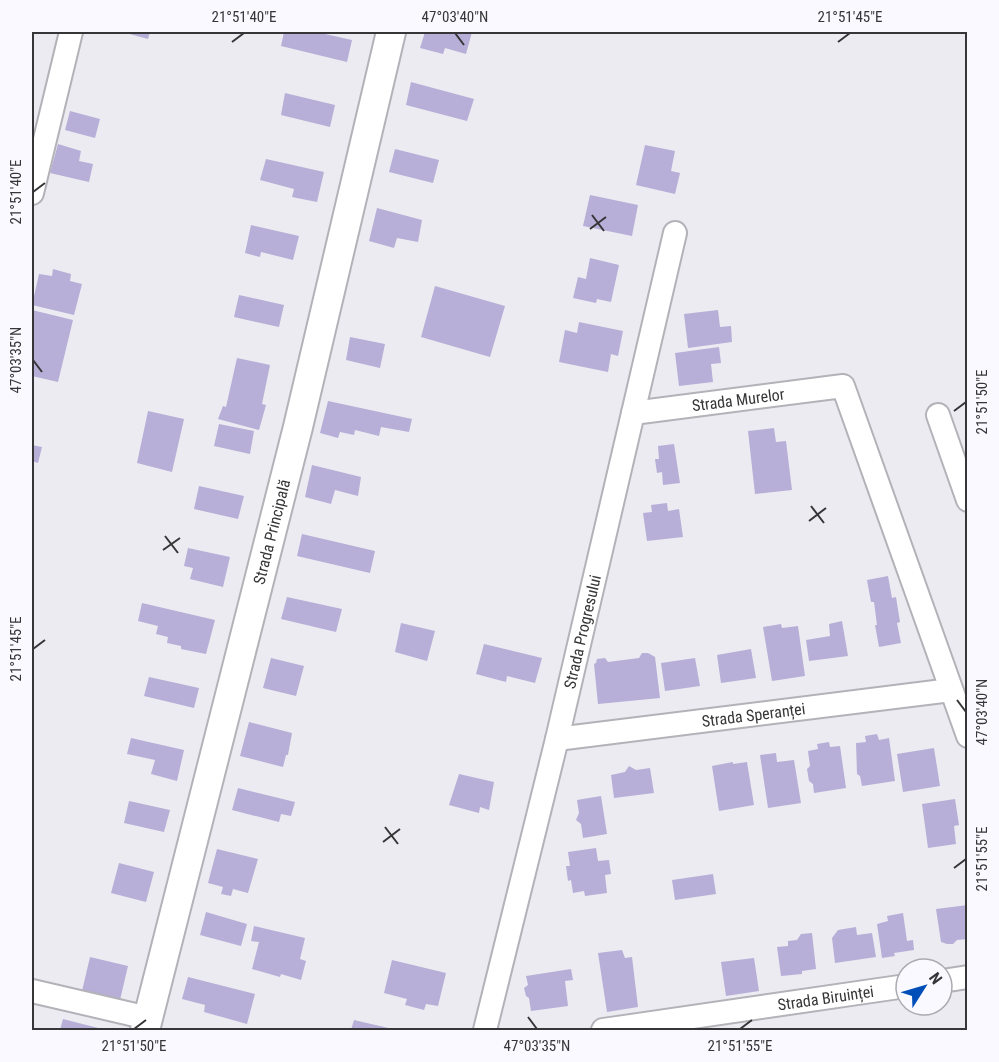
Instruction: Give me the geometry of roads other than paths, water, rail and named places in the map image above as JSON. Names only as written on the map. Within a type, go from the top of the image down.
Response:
[{"type":"main road","name":"Strada Principală","points":[[146,1024],[298,428],[391,32]]},
{"type":"street","points":[[32,194],[71,32]]},
{"type":"street","name":"Strada Progresului","points":[[485,1030],[557,739],[675,233]]},
{"type":"street","name":"Strada Murelor","points":[[633,413],[843,386],[951,690]]},
{"type":"street","points":[[938,415],[968,500]]},
{"type":"street","points":[[951,690],[968,736]]},
{"type":"street","name":"Strada Speranței","points":[[557,739],[951,690]]},
{"type":"street","name":"Strada Biruinței","points":[[603,1030],[894,988]]},
{"type":"street","points":[[32,991],[146,1024]]}]
